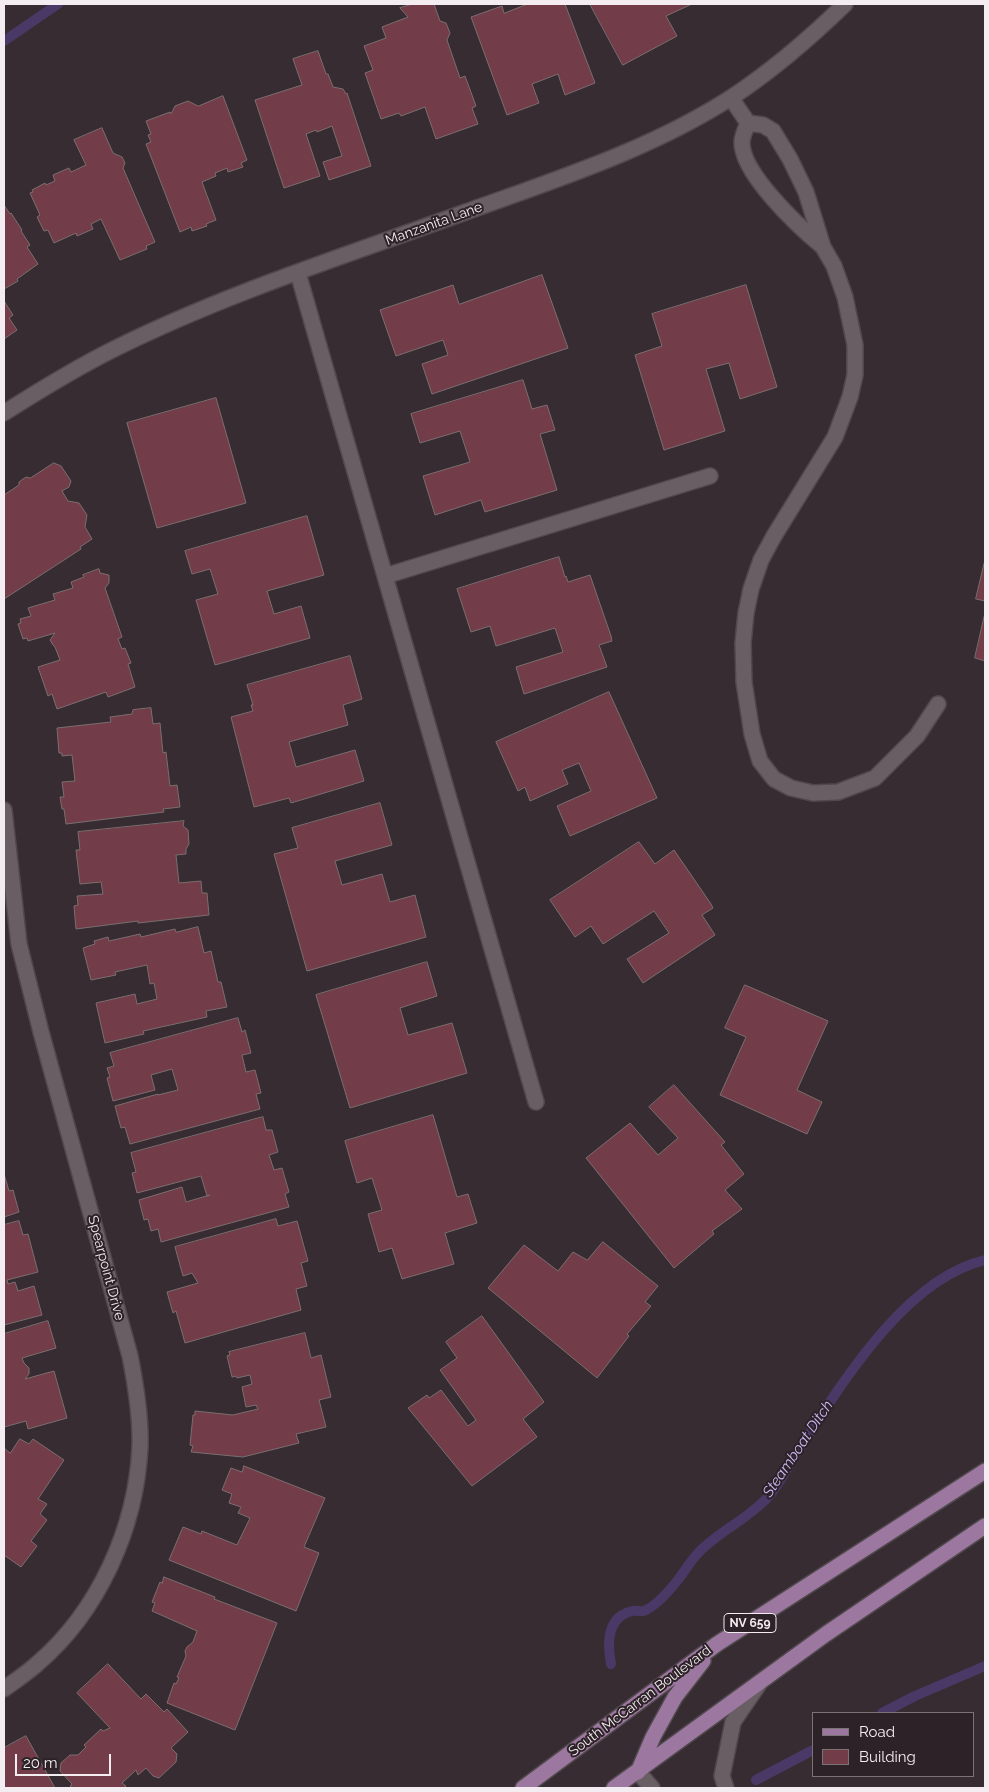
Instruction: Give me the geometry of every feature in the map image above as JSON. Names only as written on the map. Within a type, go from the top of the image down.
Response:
[{"type":"main road","name":"South McCarran Boulevard","points":[[523,1788],[717,1644],[985,1471]]},
{"type":"main road","points":[[614,1788],[761,1680],[985,1526]]},
{"type":"main road","points":[[638,1772],[653,1737],[675,1697],[717,1644]]},
{"type":"street","name":"Manzanita Lane","points":[[4,413],[50,383],[113,349],[173,321],[298,273],[591,166],[644,144],[731,98],[769,71],[808,39],[845,4]]},
{"type":"street","points":[[731,98],[748,123],[763,125],[773,131],[781,142],[806,192],[823,247],[834,266],[845,297],[855,345],[855,375],[850,397],[835,437],[774,536],[761,560],[751,589],[746,612],[744,682],[752,734],[760,761],[774,780],[791,788],[813,793],[838,792],[875,778],[917,736],[938,704]]},
{"type":"street","points":[[748,123],[742,142],[744,155],[754,174],[781,207],[823,247]]},
{"type":"street","points":[[298,273],[536,1102]]},
{"type":"street","points":[[385,576],[710,476]]},
{"type":"street","name":"Spearpoint Drive","points":[[4,810],[19,944],[41,1032],[130,1356],[137,1395],[140,1446],[134,1495],[120,1543],[97,1591],[70,1629],[38,1664],[4,1689]]},
{"type":"street","points":[[726,1788],[722,1776],[733,1722],[761,1680]]},
{"type":"street","points":[[638,1772],[652,1788]]},
{"type":"building","points":[[413,4],[434,4],[440,21],[446,23],[450,33],[447,40],[460,78],[465,76],[476,106],[472,108],[478,124],[436,139],[425,107],[401,116],[399,113],[381,119],[365,73],[373,70],[364,46],[386,38],[382,27],[408,17],[400,8]]},
{"type":"building","points":[[528,4],[565,4],[595,83],[565,95],[558,74],[532,84],[539,103],[507,115],[471,17],[502,6],[504,13]]},
{"type":"building","points":[[590,4],[692,4],[666,16],[677,36],[623,65]]},
{"type":"building","points":[[318,51],[333,87],[343,89],[347,93],[371,166],[329,180],[323,162],[342,156],[332,126],[317,132],[316,130],[306,134],[320,176],[284,188],[255,100],[302,85],[293,59]]},
{"type":"building","points":[[223,96],[247,160],[241,163],[243,167],[228,172],[227,168],[215,173],[216,176],[202,182],[216,220],[206,224],[207,226],[192,231],[191,227],[180,232],[146,144],[151,142],[148,135],[151,134],[146,121],[170,112],[171,114],[175,106],[188,101],[198,106]]},
{"type":"building","points":[[102,128],[113,153],[122,157],[125,163],[123,168],[155,242],[146,246],[147,249],[120,260],[101,219],[91,224],[93,229],[77,236],[76,233],[54,243],[48,230],[44,231],[37,217],[40,215],[30,193],[45,183],[46,185],[55,181],[53,175],[69,168],[71,172],[86,165],[74,140]]},
{"type":"building","points":[[4,205],[22,230],[30,245],[27,247],[38,264],[17,279],[18,281],[4,289]]},
{"type":"building","points":[[542,275],[568,348],[432,394],[422,364],[448,355],[443,340],[396,356],[380,310],[453,285],[459,304]]},
{"type":"building","points":[[746,285],[777,387],[740,399],[729,363],[706,369],[725,431],[664,450],[635,355],[662,346],[652,314]]},
{"type":"building","points":[[4,301],[13,315],[9,318],[17,330],[4,339]]},
{"type":"building","points":[[523,380],[532,409],[547,405],[555,430],[540,434],[557,490],[485,512],[481,500],[435,515],[423,476],[470,462],[460,431],[420,443],[411,414]]},
{"type":"building","points":[[216,398],[246,503],[157,528],[127,423]]},
{"type":"building","points":[[54,463],[61,466],[71,481],[69,487],[62,491],[68,501],[79,503],[87,515],[85,527],[92,539],[80,547],[81,549],[4,599],[4,495],[19,485],[19,482],[26,477],[30,478]]},
{"type":"building","points":[[307,516],[324,575],[267,591],[274,614],[301,606],[310,638],[215,665],[196,600],[218,594],[210,569],[192,574],[185,551]]},
{"type":"building","points":[[559,557],[568,582],[590,575],[612,641],[599,645],[607,667],[524,694],[516,667],[563,652],[555,628],[496,646],[490,626],[471,632],[457,589]]},
{"type":"building","points":[[985,560],[985,601],[976,599]]},
{"type":"building","points":[[99,569],[100,573],[109,575],[109,583],[105,588],[122,637],[118,639],[122,649],[125,648],[131,663],[128,664],[135,687],[108,697],[106,692],[57,709],[52,694],[48,696],[38,667],[60,660],[50,640],[55,633],[28,641],[27,638],[23,639],[18,624],[21,623],[20,619],[31,616],[28,608],[55,600],[53,594],[73,588],[71,582]]},
{"type":"building","points":[[985,613],[985,661],[975,658]]},
{"type":"building","points":[[350,656],[362,699],[343,705],[348,725],[289,742],[296,767],[355,750],[364,781],[291,803],[289,798],[254,807],[231,717],[253,711],[247,685]]},
{"type":"building","points":[[609,692],[657,798],[570,836],[557,806],[591,791],[579,763],[562,770],[568,784],[530,801],[525,787],[518,791],[496,742]]},
{"type":"building","points":[[151,708],[153,724],[160,723],[163,753],[166,752],[170,786],[177,785],[180,807],[163,809],[164,812],[66,824],[60,797],[64,797],[62,782],[75,781],[72,755],[62,756],[62,753],[59,753],[57,728],[111,722],[110,717],[132,714],[133,710]]},
{"type":"building","points":[[380,803],[392,845],[335,861],[342,885],[382,874],[390,902],[415,895],[426,937],[307,971],[274,854],[298,848],[292,828]]},
{"type":"building","points":[[184,821],[183,826],[188,830],[189,844],[186,854],[176,855],[179,883],[201,881],[202,893],[207,893],[209,915],[76,929],[74,906],[78,905],[77,896],[103,894],[101,882],[80,884],[76,850],[80,850],[78,832]]},
{"type":"building","points":[[639,842],[655,864],[674,850],[713,908],[702,915],[715,935],[643,983],[627,959],[669,933],[654,911],[603,944],[591,926],[575,937],[550,900]]},
{"type":"building","points":[[198,927],[204,953],[211,951],[218,982],[221,982],[227,1007],[206,1011],[207,1017],[143,1031],[144,1034],[105,1043],[96,1003],[135,994],[137,1004],[157,999],[154,983],[150,984],[147,965],[115,972],[116,975],[91,980],[83,948],[95,944],[94,941],[108,937],[109,941],[140,934],[141,937],[175,929],[176,932]]},
{"type":"building","points":[[427,962],[437,996],[400,1008],[408,1035],[452,1023],[467,1073],[350,1108],[316,995]]},
{"type":"building","points":[[745,985],[828,1021],[797,1090],[822,1102],[807,1134],[720,1095],[746,1037],[725,1028]]},
{"type":"building","points":[[238,1018],[242,1032],[245,1030],[251,1053],[242,1055],[246,1072],[255,1070],[261,1093],[256,1094],[260,1109],[130,1144],[125,1127],[121,1128],[115,1106],[178,1090],[172,1069],[151,1075],[155,1090],[113,1101],[107,1078],[110,1077],[107,1068],[114,1066],[110,1053]]},
{"type":"building","points":[[674,1085],[725,1142],[721,1145],[744,1174],[725,1190],[742,1209],[712,1231],[714,1234],[674,1268],[586,1158],[630,1123],[658,1155],[678,1138],[649,1107]]},
{"type":"building","points":[[433,1115],[457,1197],[468,1194],[477,1223],[445,1233],[454,1264],[402,1279],[392,1248],[379,1252],[368,1214],[382,1210],[372,1178],[357,1183],[345,1141]]},
{"type":"building","points":[[263,1117],[266,1130],[272,1130],[278,1152],[269,1155],[274,1170],[282,1168],[289,1192],[285,1194],[289,1207],[161,1242],[158,1229],[151,1231],[148,1219],[144,1220],[139,1200],[182,1187],[186,1202],[207,1196],[201,1176],[137,1193],[132,1173],[136,1172],[131,1153]]},
{"type":"building","points":[[4,1174],[9,1191],[13,1190],[19,1212],[4,1217]]},
{"type":"building","points":[[276,1219],[278,1226],[297,1221],[308,1261],[301,1263],[307,1286],[296,1289],[301,1310],[185,1343],[176,1311],[173,1313],[167,1292],[198,1283],[192,1273],[183,1276],[175,1247]]},
{"type":"building","points":[[19,1221],[23,1235],[28,1234],[38,1272],[7,1280],[8,1284],[15,1282],[18,1291],[34,1286],[42,1315],[4,1325],[4,1225]]},
{"type":"building","points":[[603,1242],[658,1286],[645,1302],[651,1306],[627,1334],[629,1336],[597,1378],[488,1288],[524,1245],[558,1271],[573,1252],[587,1260]]},
{"type":"building","points":[[482,1316],[544,1402],[523,1419],[537,1437],[472,1486],[408,1408],[427,1395],[429,1398],[441,1390],[468,1426],[476,1420],[440,1370],[457,1358],[446,1342]]},
{"type":"building","points":[[48,1321],[56,1348],[22,1358],[29,1368],[29,1374],[25,1379],[54,1371],[67,1418],[28,1429],[26,1421],[4,1427],[4,1334]]},
{"type":"building","points":[[305,1333],[311,1358],[321,1355],[331,1397],[319,1400],[326,1427],[296,1434],[299,1443],[243,1457],[191,1452],[193,1446],[190,1445],[195,1411],[233,1415],[258,1409],[256,1405],[246,1407],[242,1387],[252,1384],[250,1375],[237,1378],[236,1376],[232,1377],[227,1356],[230,1355],[229,1352]]},
{"type":"building","points":[[20,1439],[29,1444],[33,1439],[64,1460],[38,1499],[47,1504],[40,1514],[47,1520],[31,1541],[37,1546],[21,1567],[4,1555],[4,1448],[10,1453]]},
{"type":"building","points":[[244,1466],[325,1498],[304,1547],[319,1553],[296,1611],[169,1560],[183,1527],[201,1534],[202,1531],[237,1545],[250,1518],[238,1513],[241,1507],[229,1503],[232,1494],[222,1490],[231,1468],[242,1472]]},
{"type":"building","points":[[164,1577],[215,1597],[214,1599],[277,1623],[235,1730],[167,1703],[174,1683],[176,1684],[179,1678],[177,1677],[186,1656],[185,1651],[193,1642],[197,1631],[152,1611],[155,1603],[152,1602]]},
{"type":"building","points":[[108,1664],[141,1699],[146,1694],[164,1712],[167,1709],[188,1732],[171,1748],[177,1754],[176,1762],[159,1778],[153,1776],[146,1768],[138,1775],[136,1770],[122,1783],[126,1786],[123,1788],[73,1788],[70,1786],[72,1784],[60,1771],[61,1763],[70,1755],[78,1755],[86,1747],[84,1745],[101,1729],[103,1731],[110,1728],[77,1693]]},
{"type":"building","points":[[26,1736],[55,1788],[5,1788],[4,1748]]},
{"type":"waterway","name":"Steamboat Ditch","points":[[4,41],[58,4]]},
{"type":"waterway","name":"Steamboat Ditch","points":[[611,1664],[609,1640],[613,1625],[624,1614],[632,1611],[644,1611],[653,1606],[670,1589],[700,1551],[768,1497],[836,1392],[879,1336],[903,1310],[929,1288],[956,1271],[985,1260]]},
{"type":"waterway","name":"Steamboat Ditch","points":[[884,1712],[915,1696],[985,1666]]},
{"type":"waterway","name":"Steamboat Ditch","points":[[756,1780],[812,1751]]}]
